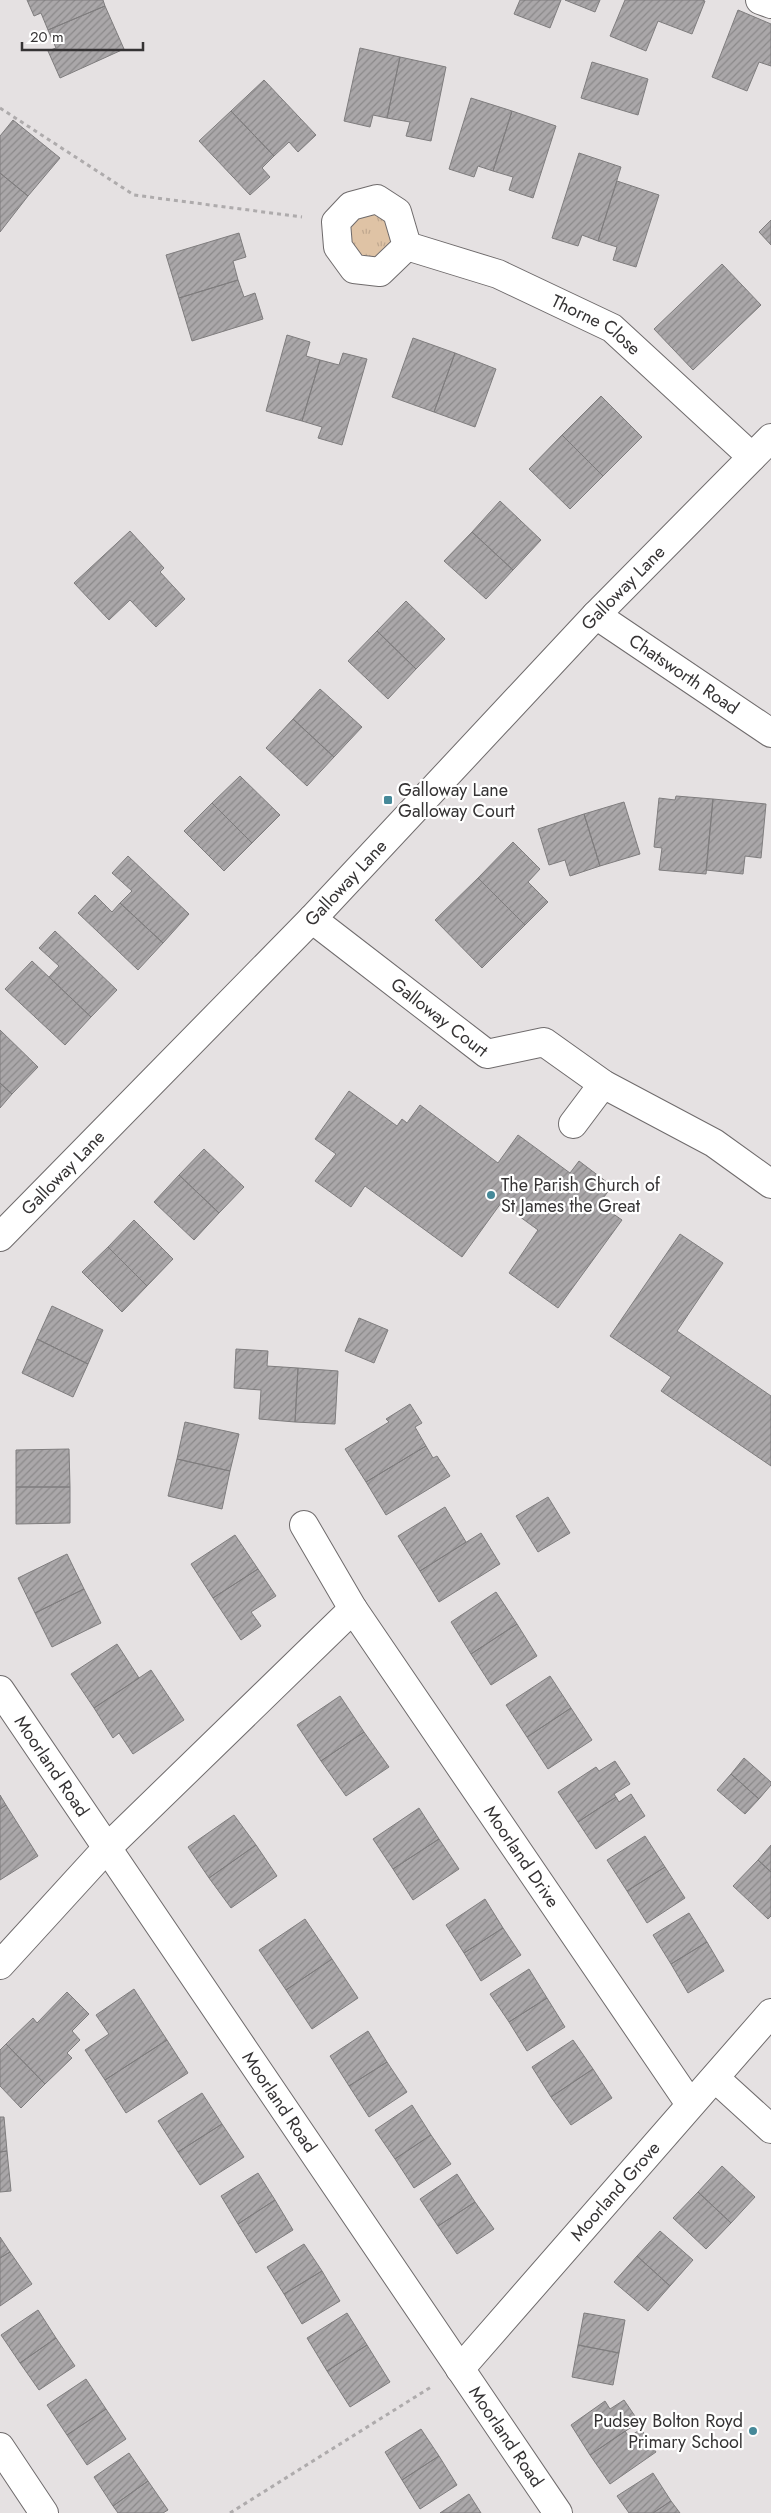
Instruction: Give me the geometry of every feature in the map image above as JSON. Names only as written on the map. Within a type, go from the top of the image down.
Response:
[{"type":"street","points":[[760,0],[771,4]]},
{"type":"street","points":[[377,199],[397,212],[407,246],[380,272],[354,269],[338,247],[336,222],[351,206],[377,199]]},
{"type":"street","name":"Thorne Close","points":[[407,246],[498,274],[612,328],[752,457]]},
{"type":"street","name":"Galloway Lane","points":[[0,1237],[312,919],[596,615],[771,438]]},
{"type":"street","name":"Chatsworth Road","points":[[596,615],[771,733]]},
{"type":"street","name":"Galloway Court","points":[[312,919],[487,1054],[544,1042],[603,1084],[714,1143],[771,1184]]},
{"type":"street","points":[[573,1124],[603,1084]]},
{"type":"street","name":"Moorland Drive","points":[[304,1525],[352,1609],[690,2104]]},
{"type":"street","points":[[0,1964],[106,1849],[352,1609]]},
{"type":"street","name":"Moorland Road","points":[[0,1690],[558,2513]]},
{"type":"street","name":"Moorland Grove","points":[[460,2369],[690,2104],[771,2014]]},
{"type":"street","points":[[715,2078],[771,2129]]},
{"type":"street","points":[[0,2447],[44,2513]]},
{"type":"path","points":[[0,108],[134,195],[336,222]]},
{"type":"path","points":[[230,2513],[460,2369]]},
{"type":"green space","points":[[377,199],[407,246],[380,272],[338,247],[351,206]]},
{"type":"building","points":[[27,0],[103,0],[105,6],[48,30],[41,13],[34,16]]},
{"type":"building","points":[[520,0],[561,0],[550,28],[514,14]]},
{"type":"building","points":[[565,0],[600,0],[595,12]]},
{"type":"building","points":[[625,0],[705,1],[692,34],[658,21],[646,51],[610,36]]},
{"type":"building","points":[[105,6],[124,49],[60,78],[48,51],[56,48],[48,30]]},
{"type":"building","points":[[738,10],[771,24],[771,66],[759,62],[747,91],[712,77]]},
{"type":"building","points":[[360,48],[400,57],[387,118],[373,115],[370,127],[344,121]]},
{"type":"building","points":[[400,57],[446,67],[431,141],[406,136],[410,122],[387,118]]},
{"type":"building","points":[[592,62],[648,79],[638,115],[581,98]]},
{"type":"building","points":[[264,80],[316,135],[298,152],[289,142],[274,156],[231,111]]},
{"type":"building","points":[[471,98],[512,111],[493,171],[478,166],[474,177],[449,169]]},
{"type":"building","points":[[231,111],[274,156],[262,168],[270,177],[250,195],[199,141]]},
{"type":"building","points":[[512,111],[556,126],[533,198],[509,190],[513,177],[493,171]]},
{"type":"building","points":[[13,120],[60,158],[28,196],[0,173],[0,136]]},
{"type":"building","points":[[579,153],[621,167],[598,241],[582,235],[578,246],[552,238]]},
{"type":"building","points":[[0,173],[28,196],[0,232]]},
{"type":"building","points":[[617,181],[659,195],[636,267],[613,260],[617,247],[598,241]]},
{"type":"building","points":[[771,220],[771,245],[759,232]]},
{"type":"building","points":[[239,233],[246,257],[233,261],[238,280],[179,298],[166,255]]},
{"type":"building","points":[[722,264],[761,305],[693,370],[654,329]]},
{"type":"building","points":[[238,280],[244,297],[255,293],[263,319],[192,341],[179,298]]},
{"type":"building","points":[[287,335],[310,342],[306,356],[320,360],[302,421],[266,411]]},
{"type":"building","points":[[413,338],[455,353],[434,412],[392,397]]},
{"type":"building","points":[[343,353],[367,359],[342,445],[318,438],[322,427],[302,421],[320,360],[339,365]]},
{"type":"building","points":[[455,353],[496,369],[475,427],[434,412]]},
{"type":"building","points":[[601,396],[642,437],[603,476],[562,435]]},
{"type":"building","points":[[562,435],[603,476],[570,509],[529,469]]},
{"type":"building","points":[[500,501],[541,540],[513,570],[472,532]]},
{"type":"building","points":[[130,531],[164,568],[160,572],[185,599],[156,627],[130,600],[109,620],[74,583]]},
{"type":"building","points":[[472,532],[513,570],[486,599],[444,561]]},
{"type":"building","points":[[406,601],[445,639],[416,669],[377,631]]},
{"type":"building","points":[[377,631],[416,669],[388,699],[348,661]]},
{"type":"building","points":[[320,689],[362,727],[334,757],[293,719]]},
{"type":"building","points":[[293,719],[334,757],[307,786],[266,748]]},
{"type":"building","points":[[240,776],[280,815],[252,843],[212,803]]},
{"type":"building","points":[[676,796],[713,799],[706,874],[659,870],[662,848],[654,847],[659,798],[675,800]]},
{"type":"building","points":[[713,799],[766,804],[761,858],[745,856],[743,874],[706,870]]},
{"type":"building","points":[[624,802],[640,854],[600,866],[584,814]]},
{"type":"building","points":[[212,803],[252,843],[224,871],[184,831]]},
{"type":"building","points":[[584,814],[600,866],[570,876],[565,860],[549,865],[538,829]]},
{"type":"building","points":[[513,842],[540,869],[528,882],[548,902],[525,925],[478,878]]},
{"type":"building","points":[[128,856],[189,914],[163,943],[120,903],[132,891],[112,873]]},
{"type":"building","points":[[478,878],[525,925],[482,968],[435,920]]},
{"type":"building","points":[[95,895],[112,912],[120,903],[163,943],[138,970],[78,913]]},
{"type":"building","points":[[55,931],[117,990],[91,1017],[49,977],[59,966],[39,948]]},
{"type":"building","points":[[32,961],[91,1017],[65,1045],[5,989]]},
{"type":"building","points":[[0,1030],[38,1067],[12,1094],[0,1083]]},
{"type":"building","points":[[0,1083],[12,1094],[0,1108]]},
{"type":"building","name":"The Parish Church of St James the Great","points":[[349,1091],[397,1126],[402,1119],[407,1123],[420,1105],[498,1163],[518,1135],[570,1173],[579,1161],[612,1186],[599,1204],[622,1220],[558,1308],[509,1273],[538,1230],[501,1203],[462,1257],[365,1186],[351,1207],[315,1181],[336,1154],[315,1139]]},
{"type":"building","points":[[204,1149],[244,1187],[219,1213],[179,1175]]},
{"type":"building","points":[[179,1175],[219,1213],[194,1240],[154,1202]]},
{"type":"building","points":[[134,1220],[173,1259],[147,1286],[108,1247]]},
{"type":"building","points":[[680,1234],[723,1263],[677,1331],[771,1396],[771,1466],[661,1391],[671,1377],[610,1336]]},
{"type":"building","points":[[108,1247],[147,1286],[122,1312],[82,1272]]},
{"type":"building","points":[[52,1306],[103,1330],[88,1364],[37,1339]]},
{"type":"building","points":[[359,1318],[388,1330],[374,1363],[345,1351]]},
{"type":"building","points":[[37,1339],[88,1364],[73,1397],[22,1373]]},
{"type":"building","points":[[236,1349],[268,1351],[267,1366],[298,1368],[295,1422],[259,1419],[261,1390],[234,1388]]},
{"type":"building","points":[[298,1368],[338,1371],[335,1424],[295,1422]]},
{"type":"building","points":[[410,1404],[422,1423],[415,1427],[426,1446],[366,1482],[345,1449],[389,1422],[386,1419]]},
{"type":"building","points":[[185,1422],[239,1434],[230,1471],[177,1459]]},
{"type":"building","points":[[426,1446],[433,1458],[437,1456],[450,1476],[386,1515],[366,1482]]},
{"type":"building","points":[[69,1449],[70,1487],[16,1487],[16,1450]]},
{"type":"building","points":[[177,1459],[230,1471],[222,1509],[168,1496]]},
{"type":"building","points":[[16,1487],[70,1487],[70,1523],[16,1524]]},
{"type":"building","points":[[548,1497],[570,1533],[538,1552],[516,1516]]},
{"type":"building","points":[[445,1507],[466,1542],[420,1571],[398,1536]]},
{"type":"building","points":[[481,1533],[500,1564],[439,1602],[420,1571]]},
{"type":"building","points":[[235,1535],[258,1569],[213,1598],[191,1564]]},
{"type":"building","points":[[67,1554],[84,1589],[35,1613],[18,1578]]},
{"type":"building","points":[[258,1569],[276,1596],[251,1612],[261,1626],[241,1640],[213,1598]]},
{"type":"building","points":[[84,1589],[101,1623],[52,1647],[35,1613]]},
{"type":"building","points":[[496,1592],[517,1624],[471,1654],[451,1622]]},
{"type":"building","points":[[517,1624],[537,1656],[491,1685],[471,1654]]},
{"type":"building","points":[[117,1644],[139,1678],[94,1708],[71,1674]]},
{"type":"building","points":[[151,1670],[184,1720],[133,1754],[119,1733],[113,1738],[94,1708]]},
{"type":"building","points":[[550,1676],[571,1708],[527,1737],[506,1705]]},
{"type":"building","points":[[340,1696],[364,1732],[321,1761],[297,1725]]},
{"type":"building","points":[[571,1708],[592,1740],[548,1769],[527,1737]]},
{"type":"building","points":[[364,1732],[389,1767],[346,1796],[321,1761]]},
{"type":"building","points":[[744,1758],[771,1782],[771,1785],[759,1799],[731,1774]]},
{"type":"building","points":[[615,1761],[630,1784],[614,1794],[616,1797],[578,1822],[558,1792],[596,1767],[599,1771]]},
{"type":"building","points":[[731,1774],[759,1799],[745,1814],[717,1790]]},
{"type":"building","points":[[631,1794],[645,1816],[596,1849],[578,1822],[616,1797],[619,1802]]},
{"type":"building","points":[[0,1795],[6,1805],[0,1809]]},
{"type":"building","points":[[6,1805],[38,1856],[0,1880],[0,1809]]},
{"type":"building","points":[[419,1808],[439,1839],[393,1869],[373,1839]]},
{"type":"building","points":[[234,1815],[256,1845],[209,1878],[188,1847]]},
{"type":"building","points":[[645,1836],[665,1867],[627,1891],[607,1860]]},
{"type":"building","points":[[439,1839],[459,1869],[413,1900],[393,1869]]},
{"type":"building","points":[[256,1845],[277,1876],[231,1908],[209,1878]]},
{"type":"building","points":[[771,1845],[771,1872],[758,1860]]},
{"type":"building","points":[[758,1860],[771,1872],[771,1916],[768,1919],[733,1886]]},
{"type":"building","points":[[665,1867],[685,1898],[647,1923],[627,1891]]},
{"type":"building","points":[[485,1899],[503,1928],[464,1953],[446,1925]]},
{"type":"building","points":[[689,1913],[707,1942],[671,1964],[653,1935]]},
{"type":"building","points":[[305,1919],[332,1959],[286,1990],[259,1950]]},
{"type":"building","points":[[503,1928],[521,1955],[481,1981],[464,1953]]},
{"type":"building","points":[[707,1942],[724,1971],[688,1993],[671,1964]]},
{"type":"building","points":[[332,1959],[358,1998],[312,2029],[286,1990]]},
{"type":"building","points":[[529,1969],[547,1998],[509,2022],[490,1994]]},
{"type":"building","points":[[134,1989],[167,2040],[105,2080],[85,2050],[109,2034],[96,2015]]},
{"type":"building","points":[[67,1992],[89,2014],[72,2031],[80,2040],[67,2053],[72,2058],[45,2084],[6,2044],[33,2018],[37,2023]]},
{"type":"building","points":[[547,1998],[565,2027],[527,2051],[509,2022]]},
{"type":"building","points":[[368,2031],[387,2062],[349,2086],[330,2056]]},
{"type":"building","points":[[167,2040],[188,2073],[126,2113],[105,2080]]},
{"type":"building","points":[[573,2040],[593,2069],[551,2097],[532,2067]]},
{"type":"building","points":[[6,2044],[45,2084],[21,2108],[0,2086],[0,2050]]},
{"type":"building","points":[[387,2062],[407,2092],[369,2117],[349,2086]]},
{"type":"building","points":[[593,2069],[612,2098],[571,2125],[551,2097]]},
{"type":"building","points":[[202,2093],[222,2124],[178,2152],[158,2121]]},
{"type":"building","points":[[412,2105],[431,2135],[395,2159],[375,2130]]},
{"type":"building","points":[[0,2117],[4,2117],[7,2151],[0,2152]]},
{"type":"building","points":[[222,2124],[244,2157],[200,2185],[178,2152]]},
{"type":"building","points":[[431,2135],[451,2164],[414,2188],[395,2159]]},
{"type":"building","points":[[7,2151],[11,2191],[0,2192],[0,2152]]},
{"type":"building","points":[[722,2166],[755,2197],[731,2223],[698,2192]]},
{"type":"building","points":[[258,2173],[275,2200],[238,2224],[221,2196]]},
{"type":"building","points":[[457,2174],[475,2202],[438,2226],[420,2199]]},
{"type":"building","points":[[698,2192],[731,2223],[706,2249],[673,2218]]},
{"type":"building","points":[[275,2200],[293,2230],[256,2253],[238,2224]]},
{"type":"building","points":[[475,2202],[494,2229],[457,2254],[438,2226]]},
{"type":"building","points":[[660,2231],[693,2260],[670,2286],[637,2256]]},
{"type":"building","points":[[0,2237],[10,2252],[0,2258]]},
{"type":"building","points":[[304,2244],[322,2271],[284,2294],[267,2267]]},
{"type":"building","points":[[10,2252],[32,2284],[0,2306],[0,2258]]},
{"type":"building","points":[[637,2256],[670,2286],[648,2311],[614,2282]]},
{"type":"building","points":[[322,2271],[340,2301],[302,2324],[284,2294]]},
{"type":"building","points":[[38,2310],[56,2338],[20,2363],[1,2335]]},
{"type":"building","points":[[347,2313],[367,2345],[327,2371],[307,2338]]},
{"type":"building","points":[[584,2313],[625,2320],[619,2353],[578,2345]]},
{"type":"building","points":[[56,2338],[75,2366],[39,2390],[20,2363]]},
{"type":"building","points":[[367,2345],[390,2382],[350,2407],[327,2371]]},
{"type":"building","points":[[578,2345],[619,2353],[613,2385],[572,2377]]},
{"type":"building","points":[[86,2379],[106,2409],[67,2435],[47,2405]]},
{"type":"building","points":[[624,2400],[639,2422],[590,2455],[571,2425],[605,2401],[610,2409]]},
{"type":"building","points":[[106,2409],[126,2439],[87,2465],[67,2435]]},
{"type":"building","points":[[421,2429],[439,2456],[402,2480],[385,2452]]},
{"type":"building","points":[[641,2429],[656,2452],[610,2484],[590,2455],[625,2431],[629,2437]]},
{"type":"building","points":[[129,2453],[148,2481],[113,2506],[94,2477]]},
{"type":"building","points":[[439,2456],[457,2485],[420,2509],[402,2480]]},
{"type":"building","points":[[653,2473],[671,2501],[653,2513],[629,2513],[617,2496]]},
{"type":"building","points":[[148,2481],[168,2510],[163,2513],[118,2513],[113,2506]]},
{"type":"building","points":[[469,2494],[481,2513],[440,2513]]},
{"type":"building","points":[[671,2501],[680,2513],[653,2513]]},
{"type":"place","name":"Galloway Lane Galloway Court","points":[[388,800]]},
{"type":"place","name":"The Parish Church of St James the Great","points":[[491,1195]]},
{"type":"place","name":"Pudsey Bolton Royd Primary School","points":[[753,2431]]}]
